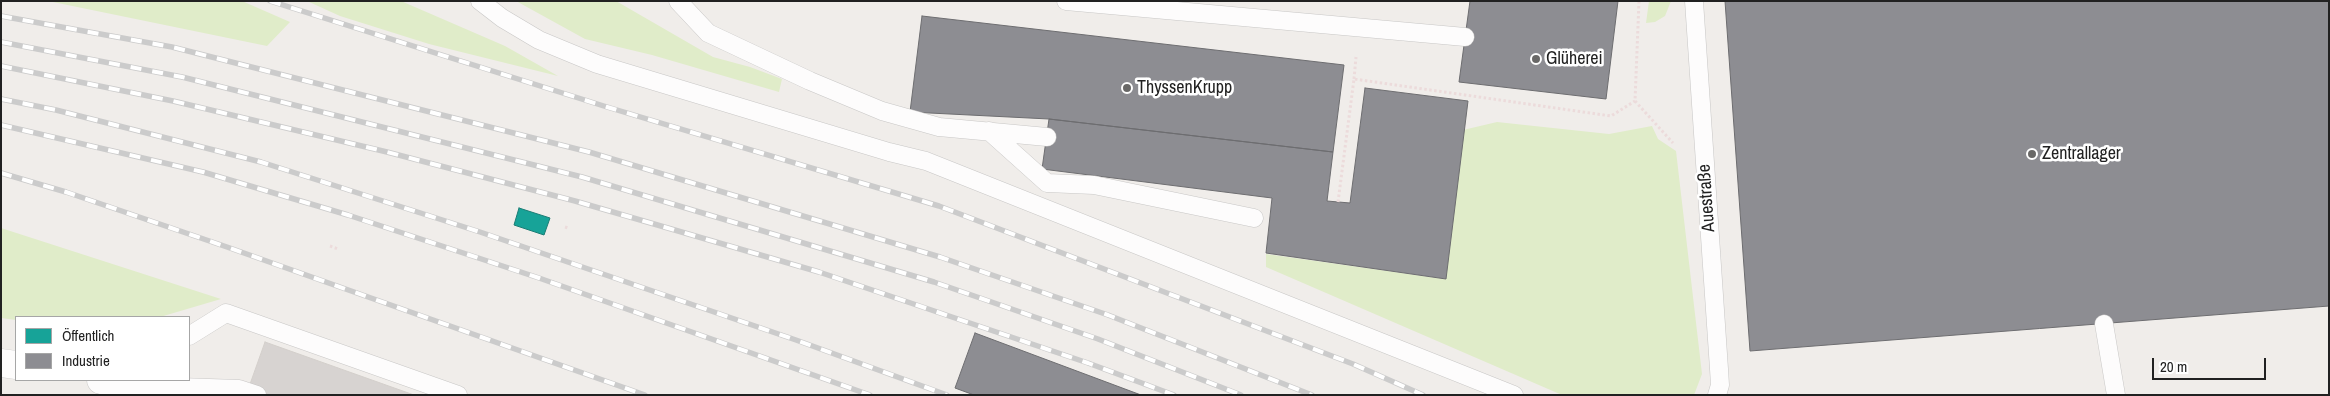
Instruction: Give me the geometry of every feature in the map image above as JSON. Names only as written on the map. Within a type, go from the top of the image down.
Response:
[{"type":"street","points":[[1,363],[15,365]]},
{"type":"street","points":[[117,382],[162,395]]},
{"type":"lane","points":[[480,1],[502,18],[539,40],[597,64],[888,152],[926,161],[1514,395]]},
{"type":"lane","points":[[678,1],[708,33],[882,111],[939,126],[1046,137]]},
{"type":"lane","points":[[1066,1],[1465,37]]},
{"type":"lane","name":"Auestraße","points":[[1694,1],[1720,385],[1717,395]]},
{"type":"lane","points":[[989,131],[1048,183],[1058,212]]},
{"type":"lane","points":[[1048,183],[1094,185],[1254,218]]},
{"type":"lane","points":[[190,335],[226,313],[458,395]]},
{"type":"lane","points":[[2104,324],[2116,395]]},
{"type":"lane","points":[[117,382],[239,388],[257,395]]},
{"type":"path","points":[[1639,1],[1635,102],[1678,148]]},
{"type":"path","points":[[1338,202],[1354,78],[1611,116],[1635,102]]},
{"type":"path","points":[[330,246],[338,249]]},
{"type":"green space","points":[[48,1],[242,1],[290,22],[267,46]]},
{"type":"green space","points":[[307,1],[401,1],[505,46],[558,76],[429,44],[340,16]]},
{"type":"green space","points":[[516,1],[616,1],[713,57],[750,67],[782,79],[779,92],[652,55],[585,39]]},
{"type":"green space","points":[[1649,1],[1671,1],[1665,16],[1655,22],[1646,23]]},
{"type":"green space","points":[[1497,122],[1609,134],[1652,126],[1658,139],[1676,151],[1702,374],[1694,395],[1562,395],[1266,267],[1266,254],[1445,279],[1463,130]]},
{"type":"green space","points":[[1,228],[221,299],[163,316],[15,316],[15,320],[1,318]]},
{"type":"building: Öffentlich","points":[[519,208],[550,218],[544,235],[514,225]]},
{"type":"building: Industrie","name":"Glüherei","points":[[1470,1],[1618,1],[1606,99],[1459,82]]},
{"type":"building: Industrie","name":"Zentrallager","points":[[1725,1],[2329,1],[2329,306],[1750,351]]},
{"type":"building: Industrie","name":"ThyssenKrupp","points":[[922,16],[1344,65],[1333,152],[1049,119],[910,112]]},
{"type":"building: Industrie","points":[[1365,88],[1468,101],[1446,279],[1266,253],[1272,198],[1042,169],[1049,119],[1333,152],[1327,201],[1350,203]]},
{"type":"building: Industrie","points":[[975,333],[1141,395],[974,395],[955,388]]},
{"type":"building: Sonstige","points":[[265,342],[414,395],[267,395],[249,387]]},
{"type":"railway","points":[[270,1],[607,107],[939,206],[1353,364],[1423,395]]},
{"type":"railway","points":[[1,16],[172,47],[589,152],[940,257],[1108,315],[1312,395]]},
{"type":"railway","points":[[1,42],[182,77],[582,177],[934,282],[1098,339],[1241,395]]},
{"type":"railway","points":[[1,66],[173,101],[387,152],[575,201],[819,272],[1088,363],[1174,395]]},
{"type":"railway","points":[[1,99],[56,110],[261,162],[480,232],[796,340],[947,395]]},
{"type":"railway","points":[[1,125],[203,172],[348,215],[539,278],[870,395]]},
{"type":"railway","points":[[1,173],[66,192],[227,247],[645,395]]},
{"type":"place","name":"Glüherei","points":[[1536,59]]},
{"type":"place","name":"ThyssenKrupp","points":[[1127,88]]},
{"type":"place","name":"Zentrallager","points":[[2032,154]]}]
